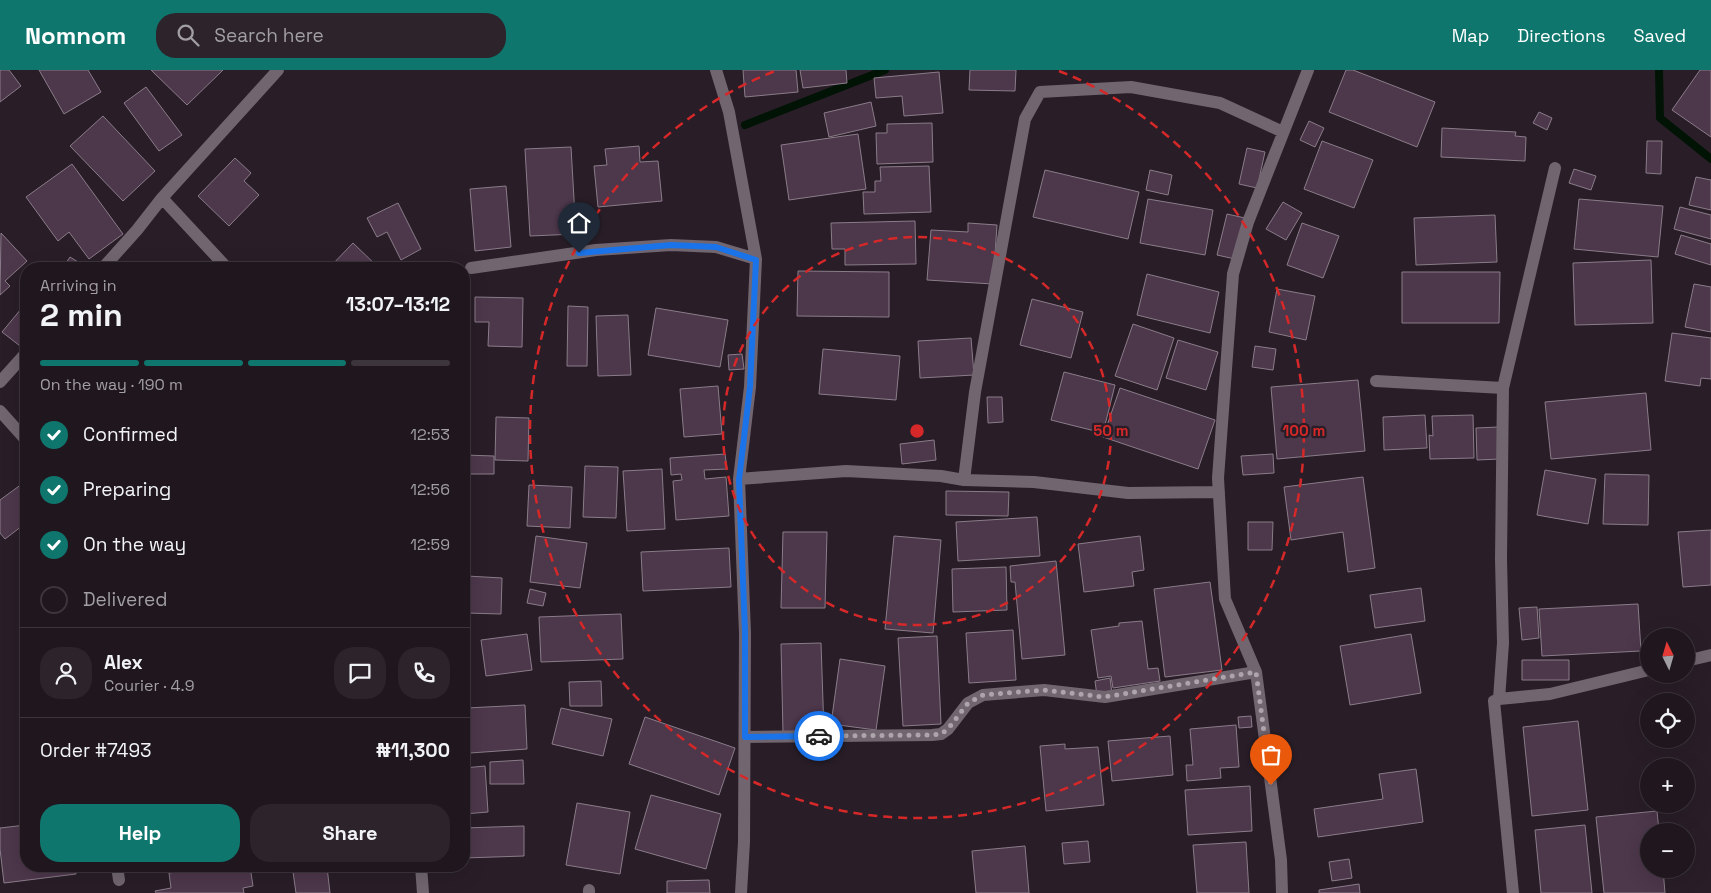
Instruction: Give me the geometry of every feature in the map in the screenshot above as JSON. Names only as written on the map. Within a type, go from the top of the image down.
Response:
[{"type":"street","points":[[108,262],[162,198],[278,70]]},
{"type":"street","points":[[716,70],[729,112],[756,260],[750,387],[739,480],[745,632],[744,842],[741,893]]},
{"type":"street","points":[[1282,893],[1282,860],[1256,672],[1225,599],[1219,492],[1227,343],[1233,274],[1248,222],[1308,70]]},
{"type":"street","points":[[964,480],[975,392],[1025,118],[1040,92],[1131,87],[1220,103],[1284,132]]},
{"type":"street","points":[[1499,699],[1503,643],[1501,559],[1503,388],[1556,168]]},
{"type":"street","points":[[162,198],[221,262]]},
{"type":"street","points":[[471,268],[596,250],[671,245],[716,247],[756,260]]},
{"type":"street","points":[[0,382],[20,360]]},
{"type":"street","points":[[1376,381],[1503,388]]},
{"type":"street","points":[[0,411],[20,433]]},
{"type":"street","points":[[739,480],[846,471],[941,476],[964,480],[1034,482],[1128,493],[1219,492]]},
{"type":"street","points":[[1695,659],[1711,655]]},
{"type":"street","points":[[745,737],[941,734],[948,729],[968,703],[983,695],[1044,690],[1104,697],[1256,672]]},
{"type":"street","points":[[1513,893],[1494,701],[1550,694],[1640,672]]},
{"type":"street","points":[[118,872],[119,880]]},
{"type":"street","points":[[421,872],[423,893]]},
{"type":"building","points":[[0,70],[9,70],[21,86],[0,102]]},
{"type":"building","points":[[39,70],[88,70],[101,92],[64,114]]},
{"type":"building","points":[[151,70],[223,70],[187,105]]},
{"type":"building","points":[[743,70],[796,70],[798,92],[745,97]]},
{"type":"building","points":[[800,70],[846,70],[847,83],[803,88]]},
{"type":"building","points":[[970,70],[1016,70],[1015,91],[969,90]]},
{"type":"building","points":[[1346,70],[1353,70],[1435,102],[1417,147],[1329,112]]},
{"type":"building","points":[[1700,70],[1711,70],[1711,137],[1672,110]]},
{"type":"building","points":[[939,72],[943,113],[904,116],[902,96],[876,98],[874,78]]},
{"type":"building","points":[[146,87],[182,135],[159,151],[124,103]]},
{"type":"building","points":[[871,102],[876,126],[829,137],[824,113]]},
{"type":"building","points":[[1539,112],[1552,118],[1547,130],[1533,123]]},
{"type":"building","points":[[103,116],[155,171],[123,201],[70,146]]},
{"type":"building","points":[[1309,121],[1324,128],[1315,147],[1300,140]]},
{"type":"building","points":[[932,123],[933,162],[877,164],[876,133],[887,133],[887,124]]},
{"type":"building","points":[[1442,128],[1516,132],[1515,136],[1526,137],[1525,161],[1441,157]]},
{"type":"building","points":[[858,134],[866,189],[789,200],[781,145]]},
{"type":"building","points":[[1322,141],[1373,160],[1354,208],[1304,189]]},
{"type":"building","points":[[1647,141],[1662,141],[1661,174],[1646,173]]},
{"type":"building","points":[[639,146],[640,162],[658,161],[662,201],[598,207],[594,166],[607,165],[605,149]]},
{"type":"building","points":[[571,147],[576,234],[530,236],[525,149]]},
{"type":"building","points":[[1247,148],[1265,152],[1257,188],[1239,184]]},
{"type":"building","points":[[235,158],[251,173],[244,181],[259,195],[229,226],[198,196]]},
{"type":"building","points":[[72,164],[123,234],[89,259],[69,232],[58,241],[26,197]]},
{"type":"building","points":[[929,166],[931,212],[864,214],[863,192],[875,192],[875,181],[881,181],[880,167]]},
{"type":"building","points":[[1574,169],[1596,176],[1591,190],[1569,183]]},
{"type":"building","points":[[1045,170],[1139,192],[1128,239],[1033,217]]},
{"type":"building","points":[[1150,170],[1172,175],[1168,195],[1146,190]]},
{"type":"building","points":[[1696,177],[1711,180],[1711,210],[1689,205]]},
{"type":"building","points":[[506,186],[511,247],[475,251],[470,189]]},
{"type":"building","points":[[1148,199],[1213,210],[1205,255],[1140,243]]},
{"type":"building","points":[[1579,199],[1663,206],[1658,257],[1574,249]]},
{"type":"building","points":[[1283,202],[1302,213],[1286,240],[1266,229]]},
{"type":"building","points":[[398,203],[421,249],[401,260],[387,232],[377,237],[367,218]]},
{"type":"building","points":[[1680,207],[1711,215],[1711,239],[1674,229]]},
{"type":"building","points":[[1227,214],[1245,218],[1235,259],[1217,255]]},
{"type":"building","points":[[1495,215],[1497,262],[1416,265],[1414,218]]},
{"type":"building","points":[[915,221],[916,264],[845,265],[845,249],[832,249],[831,223]]},
{"type":"building","points":[[968,223],[997,225],[993,284],[927,280],[931,230],[968,232]]},
{"type":"building","points":[[1302,223],[1339,236],[1323,278],[1287,265]]},
{"type":"building","points":[[1,233],[27,261],[20,262],[20,267],[5,281],[10,286],[0,295]]},
{"type":"building","points":[[1681,235],[1711,244],[1711,265],[1675,254]]},
{"type":"building","points":[[353,243],[373,262],[335,262]]},
{"type":"building","points":[[70,257],[78,262],[67,262]]},
{"type":"building","points":[[1651,260],[1653,323],[1575,325],[1573,263]]},
{"type":"building","points":[[798,271],[889,272],[889,317],[797,316]]},
{"type":"building","points":[[1402,272],[1500,272],[1499,323],[1402,323]]},
{"type":"building","points":[[1147,274],[1219,292],[1210,333],[1137,315]]},
{"type":"building","points":[[1694,284],[1711,287],[1711,332],[1685,327]]},
{"type":"building","points":[[1277,289],[1315,296],[1306,340],[1269,332]]},
{"type":"building","points":[[475,297],[523,298],[522,347],[488,346],[489,322],[475,322]]},
{"type":"building","points":[[1032,299],[1083,312],[1071,358],[1020,345]]},
{"type":"building","points":[[568,306],[588,307],[587,366],[567,366]]},
{"type":"building","points":[[656,308],[728,320],[720,367],[648,355]]},
{"type":"building","points":[[20,310],[20,346],[2,332]]},
{"type":"building","points":[[628,315],[631,375],[598,376],[596,316]]},
{"type":"building","points":[[1133,324],[1174,338],[1157,390],[1115,376]]},
{"type":"building","points":[[1672,333],[1711,338],[1711,379],[1701,378],[1700,386],[1665,381]]},
{"type":"building","points":[[971,338],[974,375],[920,378],[918,341]]},
{"type":"building","points":[[1178,340],[1218,352],[1206,390],[1166,378]]},
{"type":"building","points":[[1255,346],[1276,349],[1273,370],[1252,367]]},
{"type":"building","points":[[823,349],[900,356],[896,400],[819,394]]},
{"type":"building","points":[[742,354],[744,369],[729,370],[728,355]]},
{"type":"building","points":[[1064,372],[1115,385],[1103,433],[1051,420]]},
{"type":"building","points":[[1358,380],[1365,451],[1277,459],[1271,387]]},
{"type":"building","points":[[718,386],[722,434],[684,437],[680,389]]},
{"type":"building","points":[[1120,388],[1215,420],[1198,469],[1103,437]]},
{"type":"building","points":[[1646,393],[1651,450],[1551,459],[1545,402]]},
{"type":"building","points":[[987,397],[1002,397],[1003,422],[988,423]]},
{"type":"building","points":[[1425,415],[1427,448],[1384,450],[1383,417]]},
{"type":"building","points":[[1473,415],[1474,458],[1430,459],[1429,435],[1433,436],[1432,416]]},
{"type":"building","points":[[496,417],[529,418],[528,461],[495,460]]},
{"type":"building","points":[[1499,427],[1500,459],[1477,460],[1476,428]]},
{"type":"building","points":[[934,440],[936,460],[902,464],[900,444]]},
{"type":"building","points":[[725,454],[727,469],[704,470],[705,479],[726,477],[729,516],[676,520],[673,481],[682,480],[681,474],[671,475],[670,458]]},
{"type":"building","points":[[1273,454],[1274,473],[1243,475],[1241,456]]},
{"type":"building","points":[[470,455],[494,456],[494,474],[470,474]]},
{"type":"building","points":[[585,466],[618,467],[616,518],[583,517]]},
{"type":"building","points":[[662,469],[665,529],[627,531],[623,471]]},
{"type":"building","points":[[1545,470],[1596,479],[1588,524],[1537,515]]},
{"type":"building","points":[[1605,474],[1649,475],[1648,525],[1603,524]]},
{"type":"building","points":[[1363,477],[1375,568],[1348,572],[1343,532],[1291,540],[1284,487]]},
{"type":"building","points":[[20,485],[20,528],[5,539],[0,533],[0,500]]},
{"type":"building","points":[[529,485],[572,487],[570,528],[527,526]]},
{"type":"building","points":[[946,491],[1009,492],[1008,516],[946,515]]},
{"type":"building","points":[[1037,517],[1040,556],[958,561],[956,522]]},
{"type":"building","points":[[1248,522],[1273,522],[1272,550],[1248,550]]},
{"type":"building","points":[[1711,530],[1711,585],[1683,587],[1678,532]]},
{"type":"building","points":[[783,532],[827,532],[825,608],[781,608]]},
{"type":"building","points":[[536,536],[587,543],[580,588],[530,582]]},
{"type":"building","points":[[894,536],[941,540],[933,633],[885,629]]},
{"type":"building","points":[[1140,536],[1144,570],[1132,572],[1134,586],[1084,592],[1078,544]]},
{"type":"building","points":[[729,548],[731,587],[643,591],[641,552]]},
{"type":"building","points":[[1056,561],[1065,655],[1022,659],[1015,582],[1011,582],[1010,566]]},
{"type":"building","points":[[1006,567],[1007,610],[953,612],[952,569]]},
{"type":"building","points":[[470,576],[502,578],[501,614],[470,613]]},
{"type":"building","points":[[1210,582],[1222,670],[1165,677],[1154,589]]},
{"type":"building","points":[[1421,588],[1425,621],[1375,628],[1370,595]]},
{"type":"building","points":[[530,589],[546,593],[543,606],[527,603]]},
{"type":"building","points":[[1638,604],[1640,651],[1542,656],[1539,609]]},
{"type":"building","points":[[1537,607],[1539,638],[1522,640],[1519,608]]},
{"type":"building","points":[[621,614],[623,659],[541,662],[539,617]]},
{"type":"building","points":[[1142,621],[1148,669],[1158,668],[1160,681],[1113,688],[1111,676],[1098,678],[1091,630],[1119,626],[1119,623]]},
{"type":"building","points":[[1013,630],[1016,680],[969,683],[966,633]]},
{"type":"building","points":[[527,634],[532,670],[486,676],[481,640]]},
{"type":"building","points":[[1411,634],[1421,693],[1350,705],[1340,646]]},
{"type":"building","points":[[937,636],[941,724],[903,726],[898,638]]},
{"type":"building","points":[[821,643],[824,732],[783,733],[781,644]]},
{"type":"building","points":[[840,659],[885,666],[876,730],[831,724]]},
{"type":"building","points":[[1522,660],[1569,660],[1569,680],[1522,680]]},
{"type":"building","points":[[1110,678],[1112,694],[1097,696],[1095,681]]},
{"type":"building","points":[[601,681],[602,706],[570,706],[569,682]]},
{"type":"building","points":[[525,705],[527,749],[470,753],[470,708]]},
{"type":"building","points":[[561,708],[612,719],[603,756],[552,744]]},
{"type":"building","points":[[1251,716],[1252,727],[1239,728],[1238,717]]},
{"type":"building","points":[[645,717],[735,748],[719,795],[629,764]]},
{"type":"building","points":[[1578,721],[1588,810],[1532,816],[1523,727]]},
{"type":"building","points":[[1236,725],[1239,767],[1220,768],[1221,778],[1187,781],[1186,765],[1193,765],[1190,729]]},
{"type":"building","points":[[1170,736],[1173,775],[1112,781],[1108,741]]},
{"type":"building","points":[[1065,744],[1065,749],[1098,747],[1104,805],[1046,811],[1040,746]]},
{"type":"building","points":[[523,760],[524,784],[490,784],[490,762]]},
{"type":"building","points":[[485,766],[488,812],[470,814],[470,767]]},
{"type":"building","points":[[1416,769],[1423,822],[1318,837],[1314,809],[1383,799],[1379,774]]},
{"type":"building","points":[[1250,786],[1252,831],[1188,835],[1185,790]]},
{"type":"building","points":[[651,795],[721,814],[706,869],[635,849]]},
{"type":"building","points":[[577,803],[630,812],[620,874],[566,865]]},
{"type":"building","points":[[1657,813],[1658,823],[1640,823],[1640,878],[1664,878],[1665,893],[1604,893],[1596,817]]},
{"type":"building","points":[[1585,825],[1592,893],[1541,893],[1535,830]]},
{"type":"building","points":[[20,826],[20,872],[76,872],[76,874],[4,883],[0,849],[0,828]]},
{"type":"building","points":[[524,826],[524,856],[470,858],[470,828]]},
{"type":"building","points":[[1088,841],[1090,862],[1064,864],[1062,843]]},
{"type":"building","points":[[1246,842],[1249,893],[1197,893],[1193,845]]},
{"type":"building","points":[[1025,846],[1029,893],[976,893],[972,851]]},
{"type":"building","points":[[1349,859],[1352,878],[1332,881],[1329,862]]},
{"type":"building","points":[[251,872],[253,886],[243,888],[244,893],[156,893],[155,891],[171,888],[169,873]]},
{"type":"building","points":[[293,872],[328,872],[330,893],[296,893]]},
{"type":"building","points":[[709,880],[710,893],[667,893],[667,881]]},
{"type":"building","points":[[1359,884],[1360,893],[1319,893],[1319,890]]},
{"type":"waterway","points":[[745,125],[885,70]]},
{"type":"waterway","points":[[1659,70],[1660,118],[1711,159]]},
{"type":"way so far","points":[[819,736],[941,734],[948,729],[968,703],[983,695],[1044,690],[1104,697],[1256,672],[1271,785]]},
{"type":"route","points":[[579,253],[596,250],[671,245],[716,247],[756,260],[750,387],[739,480],[745,632],[745,737],[819,736]]}]
